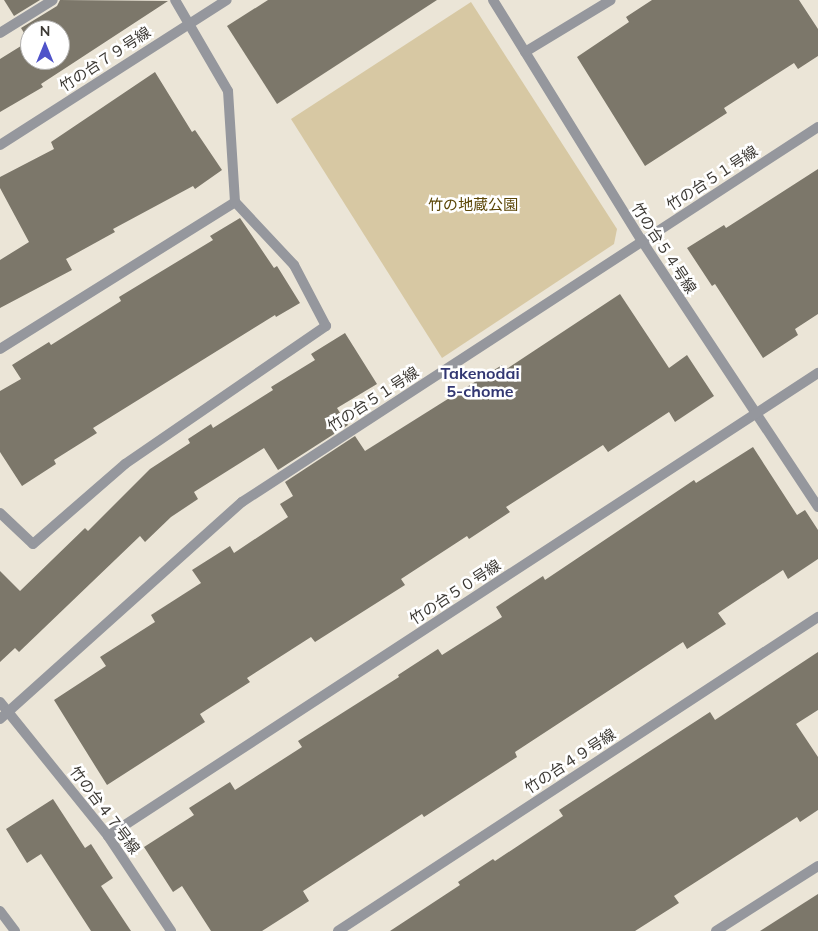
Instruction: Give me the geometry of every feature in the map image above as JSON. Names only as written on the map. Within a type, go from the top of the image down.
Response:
[{"type":"street","points":[[0,33],[53,0]]},
{"type":"street","points":[[0,513],[33,544],[125,464],[326,326],[294,265],[235,202],[228,91],[175,0]]},
{"type":"street","name":"竹の台７９号線","points":[[0,144],[227,0]]},
{"type":"street","name":"竹の台５４号線","points":[[492,0],[642,242],[818,507]]},
{"type":"street","points":[[525,52],[610,0]]},
{"type":"street","name":"竹の台５１号線","points":[[0,719],[242,502],[818,127]]},
{"type":"street","points":[[0,349],[235,202]]},
{"type":"street","name":"竹の台５０号線","points":[[108,836],[818,373]]},
{"type":"street","name":"竹の台４９号線","points":[[338,931],[818,617]]},
{"type":"street","points":[[0,702],[9,711]]},
{"type":"street","name":"竹の台４７号線","points":[[9,711],[108,836],[170,931]]},
{"type":"street","points":[[716,931],[818,866]]},
{"type":"street","points":[[0,910],[15,931]]},
{"type":"green space","name":"竹の地蔵公園","points":[[471,2],[617,229],[614,244],[442,358],[291,119]]},
{"type":"building","points":[[4,0],[40,0],[14,16]]},
{"type":"building","points":[[60,0],[168,1],[70,65],[70,20],[34,20],[57,6]]},
{"type":"building","points":[[268,0],[437,0],[277,104],[227,26]]},
{"type":"building","points":[[652,0],[799,0],[818,29],[818,56],[798,69],[794,63],[724,108],[727,113],[645,166],[577,57],[629,22],[626,17]]},
{"type":"building","points":[[20,47],[20,70],[62,70],[41,84],[43,87],[0,112],[0,59]]},
{"type":"building","points":[[155,72],[192,132],[195,130],[222,170],[195,189],[193,186],[113,229],[115,232],[66,259],[72,270],[0,308],[0,260],[29,242],[0,188],[0,177],[54,149],[51,142]]},
{"type":"building","points":[[818,169],[818,314],[795,329],[798,335],[763,358],[715,284],[712,286],[687,248],[724,225],[726,228]]},
{"type":"building","points":[[240,218],[274,268],[277,266],[300,303],[276,317],[275,315],[93,428],[97,433],[54,460],[56,464],[22,486],[0,452],[0,391],[21,379],[12,365],[49,342],[51,345],[121,301],[119,297],[213,240],[210,236]]},
{"type":"building","points":[[620,294],[669,368],[687,355],[714,396],[675,422],[669,412],[608,452],[603,445],[506,507],[510,512],[469,539],[467,536],[401,579],[405,585],[315,642],[311,637],[247,678],[250,682],[200,714],[205,722],[107,785],[54,700],[106,666],[100,657],[155,622],[151,615],[201,583],[192,570],[230,546],[234,553],[288,517],[280,504],[293,496],[285,482],[355,436],[365,451],[502,365],[505,370]]},
{"type":"building","points":[[345,333],[377,384],[337,408],[348,425],[278,470],[264,448],[194,492],[198,499],[171,517],[145,542],[140,536],[19,652],[15,648],[0,662],[0,571],[20,591],[85,528],[88,531],[150,469],[190,443],[188,439],[211,424],[213,428],[273,390],[271,387],[315,360],[311,354]]},
{"type":"building","points":[[753,447],[797,515],[805,510],[818,530],[818,559],[788,579],[783,570],[718,613],[726,624],[687,649],[683,642],[515,752],[517,757],[424,817],[422,814],[303,891],[309,901],[262,931],[211,931],[182,886],[173,892],[144,847],[194,815],[189,808],[230,782],[235,790],[302,747],[298,741],[399,677],[398,675],[438,649],[442,655],[502,617],[496,607],[543,576],[545,580],[694,480],[696,483]]},
{"type":"building","points":[[818,652],[818,710],[796,724],[818,757],[818,810],[800,822],[797,817],[674,896],[679,903],[635,931],[390,931],[460,885],[458,882],[493,859],[495,861],[563,816],[559,810],[710,712],[715,720]]},
{"type":"building","points":[[53,799],[85,848],[91,844],[113,878],[101,886],[131,931],[91,931],[41,854],[27,863],[6,829]]},
{"type":"building","points":[[818,894],[818,931],[760,931]]},
{"type":"district","name":"Takenodai 5-chome","points":[[480,382]]}]
